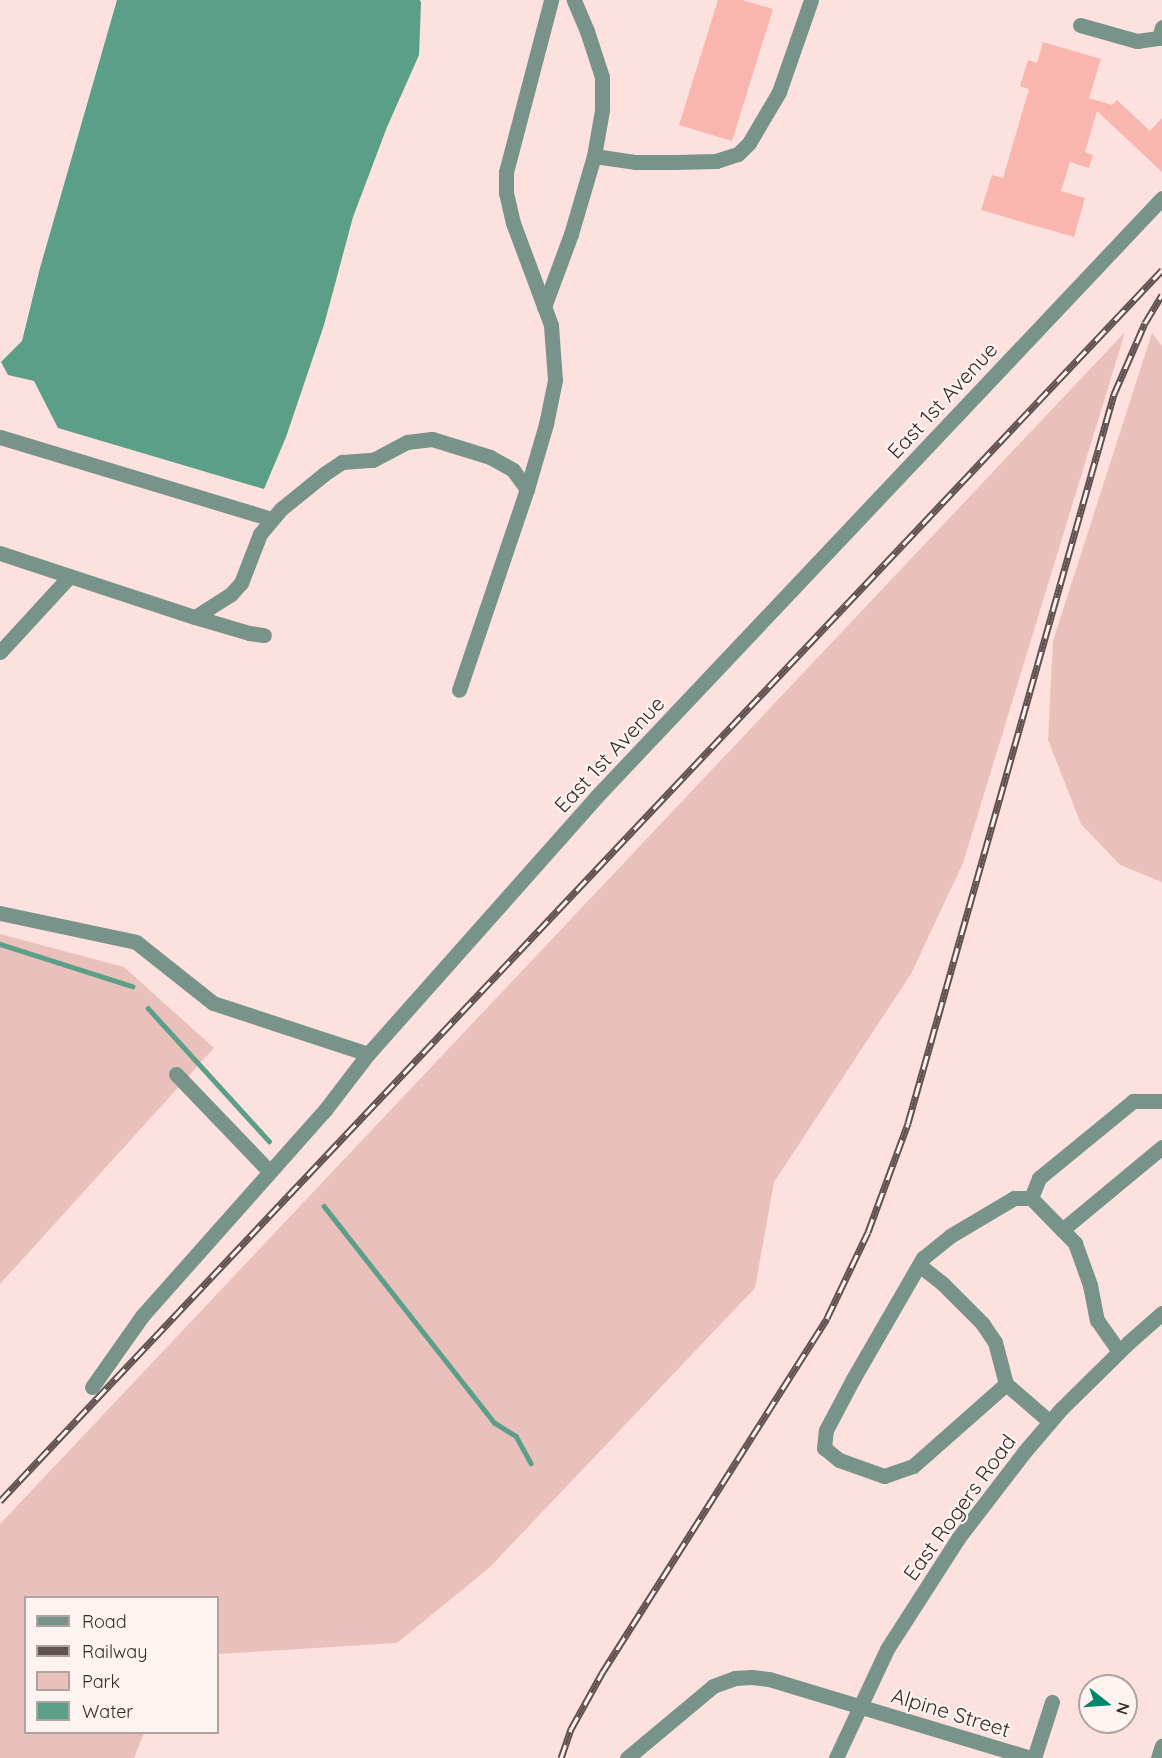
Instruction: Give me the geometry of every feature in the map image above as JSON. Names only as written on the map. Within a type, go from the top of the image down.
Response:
[{"type":"street","points":[[459,690],[527,489],[546,424],[555,380],[551,325],[513,223],[506,193],[506,172],[551,0]]},
{"type":"street","points":[[544,307],[571,234],[594,156],[602,110],[602,77],[574,0]]},
{"type":"street","points":[[594,156],[635,162],[675,162],[716,161],[738,154],[749,143],[779,92],[811,0]]},
{"type":"street","points":[[1080,25],[1137,41],[1161,35]]},
{"type":"street","name":"East 1st Avenue","points":[[92,1387],[142,1316],[325,1110],[368,1054],[604,789],[1162,198]]},
{"type":"street","points":[[0,437],[272,519]]},
{"type":"street","points":[[195,617],[231,594],[241,583],[260,534],[272,519],[324,474],[342,462],[374,460],[407,442],[432,439],[490,457],[513,470],[527,489]]},
{"type":"street","points":[[0,554],[195,617],[249,633],[264,635]]},
{"type":"street","points":[[0,652],[70,576]]},
{"type":"street","points":[[0,913],[136,942],[213,1003],[368,1054]]},
{"type":"street","points":[[176,1074],[269,1171]]},
{"type":"street","points":[[1031,1198],[1039,1178],[1133,1101],[1162,1101]]},
{"type":"street","points":[[1062,1230],[1162,1147]]},
{"type":"street","points":[[1006,1384],[914,1466],[884,1476],[839,1460],[824,1448],[826,1430],[923,1258],[950,1236],[1014,1198],[1031,1198],[1075,1243],[1090,1285],[1096,1320],[1119,1351]]},
{"type":"street","points":[[919,1265],[942,1283],[982,1323],[995,1342],[1006,1384],[1050,1422]]},
{"type":"street","name":"East Rogers Road","points":[[836,1758],[887,1650],[931,1577],[1024,1451],[1119,1351],[1162,1313]]},
{"type":"street","name":"Alpine Street","points":[[631,1756],[713,1686],[735,1678],[769,1679],[1032,1758]]},
{"type":"street","points":[[1032,1758],[1052,1702]]},
{"type":"street","points":[[1158,1758],[1162,1746]]},
{"type":"green space","points":[[1125,332],[963,863],[911,974],[774,1182],[755,1288],[489,1568],[397,1643],[219,1654],[219,1596],[24,1596],[24,1734],[144,1734],[134,1758],[0,1758],[0,1524]]},
{"type":"green space","points":[[1152,333],[1162,346],[1162,882],[1120,865],[1081,824],[1048,740],[1053,641]]},
{"type":"green space","points":[[0,934],[124,967],[214,1048],[0,1284]]},
{"type":"water","points":[[117,0],[420,0],[421,3],[419,55],[387,127],[353,217],[324,325],[286,437],[264,489],[58,428],[34,381],[8,375],[1,362],[22,341],[40,268]]},
{"type":"building","points":[[718,0],[742,0],[773,9],[732,141],[679,125]]},
{"type":"building","points":[[1043,42],[1101,59],[1089,98],[1112,105],[1117,100],[1150,131],[1162,118],[1162,172],[1097,111],[1085,152],[1093,155],[1089,168],[1070,162],[1061,191],[1085,198],[1074,237],[981,210],[992,175],[1003,178],[1029,89],[1020,86],[1028,60],[1037,63]]},
{"type":"waterway","points":[[0,944],[132,986]]},
{"type":"waterway","points":[[148,1008],[269,1141]]},
{"type":"waterway","points":[[324,1206],[495,1423],[516,1436],[531,1463]]},
{"type":"railway","points":[[0,1501],[1162,270]]},
{"type":"railway","points":[[561,1758],[571,1729],[602,1673],[827,1318],[868,1232],[908,1123],[1114,394],[1145,323],[1162,295]]}]
